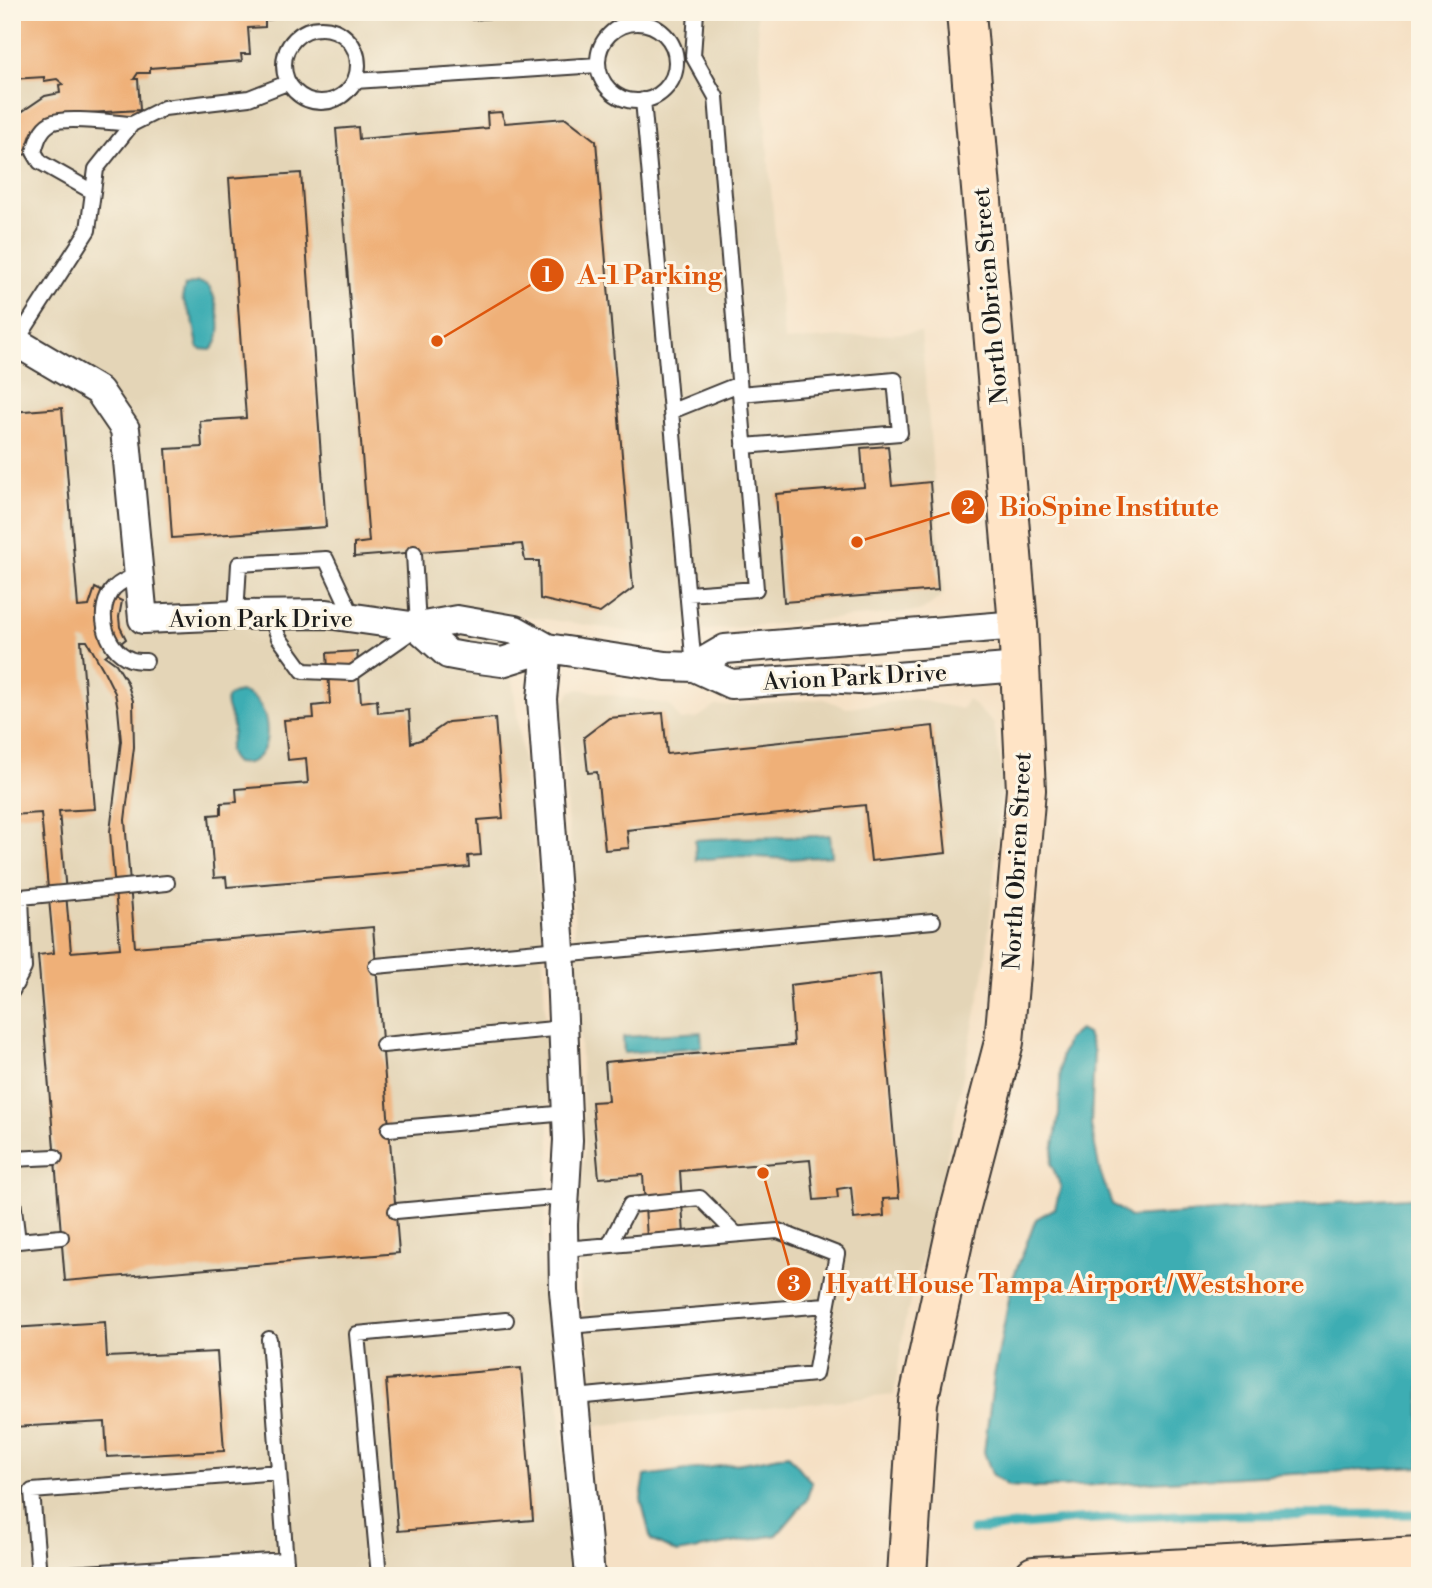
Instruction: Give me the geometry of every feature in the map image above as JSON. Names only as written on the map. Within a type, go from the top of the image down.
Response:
[{"type":"street","name":"North Obrien Street","points":[[907,1576],[918,1402],[960,1210],[1004,1042],[1026,790],[1018,625],[966,12]]},
{"type":"street","name":"Avion Park Drive","points":[[16,342],[99,391],[125,429],[143,619],[327,614],[418,627],[448,654],[502,662],[547,648],[666,666],[694,667],[731,684],[826,678],[859,680],[1020,667]]},
{"type":"street","name":"Avion Park Drive","points":[[694,667],[726,649],[1018,625]]},
{"type":"street","points":[[547,648],[542,699],[560,952],[567,1114],[564,1291],[590,1576]]},
{"type":"street","points":[[1034,1576],[1184,1572],[1420,1556]]},
{"type":"lane","points":[[688,594],[756,589],[716,97],[693,56],[696,12]]},
{"type":"lane","points":[[632,18],[662,32],[670,41],[676,58],[673,78],[666,89],[643,100],[631,100],[611,91],[601,78],[598,65],[599,52],[605,40],[632,18]]},
{"type":"lane","points":[[319,27],[344,35],[358,56],[355,81],[339,98],[328,102],[304,99],[288,83],[284,71],[283,59],[287,47],[295,36],[319,27]]},
{"type":"lane","points":[[676,58],[693,56]]},
{"type":"lane","points":[[355,81],[598,65]]},
{"type":"lane","points":[[16,342],[88,230],[96,169],[132,124],[164,108],[249,98],[288,83]]},
{"type":"lane","points":[[643,100],[694,667]]},
{"type":"lane","points":[[93,192],[40,162],[34,152],[38,136],[51,123],[71,121],[132,124]]},
{"type":"lane","points":[[671,411],[740,389],[895,380],[900,433],[744,446]]},
{"type":"lane","points":[[270,615],[279,638],[303,671],[352,673],[418,627],[415,553]]},
{"type":"lane","points":[[236,615],[239,564],[327,559],[354,619]]},
{"type":"lane","points":[[138,575],[122,581],[112,590],[105,606],[103,624],[112,643],[123,654],[130,659],[146,661]]},
{"type":"lane","points":[[12,991],[24,968],[21,897],[167,883]]},
{"type":"lane","points":[[376,966],[933,921]]},
{"type":"lane","points":[[383,1045],[564,1028]]},
{"type":"lane","points":[[390,1129],[567,1114]]},
{"type":"lane","points":[[12,1159],[55,1157]]},
{"type":"lane","points":[[12,1192],[18,1241],[61,1237]]},
{"type":"lane","points":[[396,1211],[565,1196]]},
{"type":"lane","points":[[609,1245],[630,1205],[700,1198],[736,1234]]},
{"type":"lane","points":[[564,1249],[778,1231],[837,1254],[815,1374],[575,1397]]},
{"type":"lane","points":[[568,1326],[826,1305]]},
{"type":"lane","points":[[379,1576],[357,1334],[506,1320]]},
{"type":"lane","points":[[269,1339],[287,1576]]},
{"type":"lane","points":[[279,1472],[32,1491],[39,1576],[286,1560]]},
{"type":"shaded area","points":[[12,12],[756,12],[784,341],[921,332],[944,594],[922,611],[652,635],[504,613],[541,903],[550,1151],[542,1255],[544,1291],[556,1363],[572,1567],[568,1576],[12,1576]]},
{"type":"shaded area","points":[[579,689],[670,705],[680,720],[697,718],[715,706],[824,699],[847,708],[914,699],[962,709],[968,699],[994,724],[1003,777],[986,962],[938,1201],[905,1321],[894,1395],[593,1426],[590,1351],[581,1299],[576,1230],[585,1146],[572,873],[558,706],[566,700],[571,691]]},
{"type":"water","points":[[198,282],[208,285],[218,311],[218,337],[211,350],[200,349],[198,346],[193,320],[182,298],[185,286]]},
{"type":"water","points":[[240,692],[251,696],[260,705],[267,731],[260,755],[250,762],[236,763],[229,754],[233,727],[226,701],[232,694]]},
{"type":"water","points":[[830,835],[832,856],[788,859],[740,856],[696,860],[695,840]]},
{"type":"water","points":[[1079,1030],[1087,1034],[1094,1052],[1091,1125],[1100,1172],[1112,1204],[1130,1217],[1420,1197],[1420,1467],[1041,1488],[1008,1486],[992,1474],[984,1452],[994,1376],[1013,1278],[1036,1219],[1055,1208],[1061,1186],[1051,1164],[1059,1114],[1061,1057],[1067,1040]]},
{"type":"water","points":[[701,1032],[702,1047],[624,1053],[623,1037]]},
{"type":"water","points":[[788,1454],[812,1483],[806,1501],[777,1535],[677,1553],[651,1540],[641,1499],[645,1476]]},
{"type":"building","points":[[12,12],[273,12],[273,19],[265,20],[265,27],[248,28],[250,54],[241,54],[242,61],[150,68],[150,73],[138,73],[134,79],[138,79],[140,110],[52,115],[37,126],[32,134],[29,154],[12,156],[12,126],[20,113],[45,96],[60,93],[59,85],[63,84],[57,79],[44,81],[44,77],[12,79]]},
{"type":"building","points":[[472,12],[542,12],[542,14],[472,20]]},
{"type":"building","points":[[501,112],[505,123],[566,118],[596,141],[633,588],[600,613],[540,599],[539,561],[525,561],[522,544],[354,557],[354,544],[369,542],[336,129],[358,127],[359,139],[488,128],[487,113]]},
{"type":"building","points":[[301,173],[326,527],[172,538],[166,449],[202,447],[200,421],[246,418],[229,178]]},
{"type":"building","points":[[62,408],[78,607],[89,606],[95,588],[122,601],[120,627],[126,639],[105,656],[116,664],[127,682],[133,701],[134,747],[125,820],[135,947],[373,927],[399,1253],[65,1281],[38,955],[54,953],[41,813],[12,815],[12,412]],"holes":[[[81,641],[87,641],[115,693],[118,709],[121,741],[110,832],[120,948],[71,952],[59,811],[95,809]]]},
{"type":"building","points":[[888,446],[892,486],[930,482],[938,590],[784,602],[776,494],[864,487],[861,448]]},
{"type":"building","points":[[357,651],[361,702],[377,700],[378,713],[409,710],[411,743],[423,739],[448,722],[495,718],[503,818],[478,820],[481,855],[468,856],[469,867],[227,887],[226,877],[214,878],[209,815],[221,814],[221,803],[237,802],[236,789],[308,783],[306,758],[288,760],[284,720],[314,718],[313,706],[330,704],[327,653]]},
{"type":"building","points":[[663,713],[667,754],[933,726],[946,853],[871,861],[865,805],[627,830],[629,848],[605,850],[597,772],[588,773],[584,737],[609,718]]},
{"type":"building","points":[[880,974],[899,1198],[883,1199],[884,1216],[854,1219],[851,1187],[837,1189],[838,1198],[814,1200],[810,1160],[680,1171],[684,1235],[647,1238],[643,1175],[599,1178],[592,1102],[608,1101],[605,1062],[794,1045],[790,985]]},
{"type":"building","points":[[105,1322],[107,1357],[217,1352],[224,1451],[107,1457],[105,1422],[12,1427],[12,1328]]},
{"type":"building","points":[[521,1368],[533,1520],[398,1531],[386,1380]]},
{"type":"waterway","points":[[973,1530],[1075,1520],[1178,1515],[1420,1514]]},
{"type":"place","name":"A-1 Parking","points":[[437,341]]},
{"type":"place","name":"BioSpine Institute","points":[[857,542]]},
{"type":"place","name":"Hyatt House Tampa Airport / Westshore","points":[[763,1173]]}]
